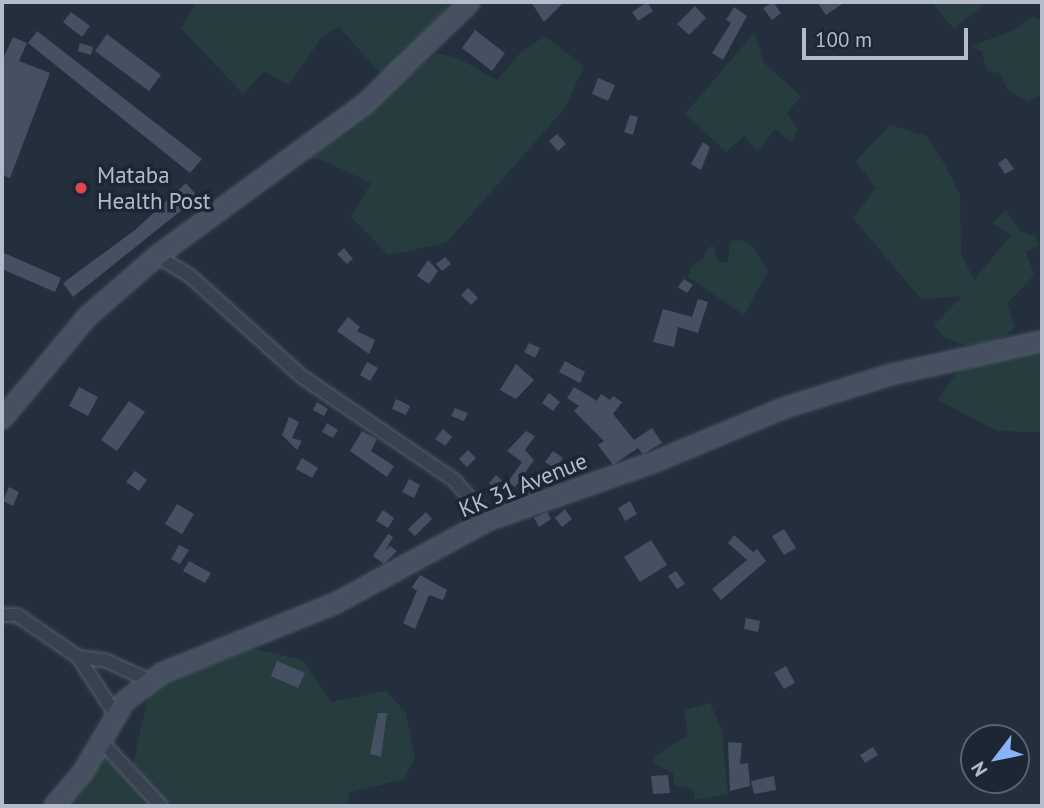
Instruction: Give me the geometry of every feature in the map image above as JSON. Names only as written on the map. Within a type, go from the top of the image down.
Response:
[{"type":"street","points":[[2,419],[87,317],[157,256],[365,104],[470,2]]},
{"type":"street","points":[[157,256],[189,275],[300,376],[454,480],[489,520]]},
{"type":"street","name":"KK 31 Avenue","points":[[54,806],[83,772],[116,715],[149,680],[334,604],[489,520],[652,463],[784,408],[889,375],[1042,341]]},
{"type":"street","points":[[2,615],[17,615],[78,657],[116,715]]},
{"type":"street","points":[[78,657],[104,660],[149,680]]},
{"type":"street","points":[[100,740],[161,806]]},
{"type":"green space","points":[[196,2],[452,2],[383,76],[339,27],[322,37],[289,85],[264,71],[243,94],[181,28]]},
{"type":"green space","points":[[931,2],[987,2],[954,29]]},
{"type":"green space","points":[[1033,16],[1042,21],[1042,93],[1027,102],[1008,90],[999,73],[987,71],[982,52],[972,46],[1016,29]]},
{"type":"green space","points":[[754,33],[764,63],[801,96],[787,113],[798,130],[791,142],[775,129],[757,152],[744,136],[726,152],[685,114]]},
{"type":"green space","points":[[545,36],[584,66],[565,108],[446,243],[388,255],[351,217],[371,183],[320,159],[307,159],[437,53],[458,58],[497,80],[519,54]]},
{"type":"green space","points":[[890,125],[927,136],[945,165],[960,195],[961,254],[974,280],[1011,235],[992,223],[1006,210],[1020,231],[1035,236],[1039,245],[1026,252],[1034,275],[1007,304],[1015,327],[999,341],[965,345],[945,338],[934,325],[962,296],[921,299],[853,218],[876,188],[856,161]]},
{"type":"green space","points":[[740,240],[752,245],[768,271],[744,315],[688,277],[691,266],[703,259],[709,247],[714,246],[718,261],[728,263],[730,241]]},
{"type":"green space","points":[[1042,349],[1042,432],[997,431],[938,400],[957,372],[1010,354]]},
{"type":"green space","points":[[254,649],[303,660],[331,702],[386,691],[406,713],[415,757],[404,779],[349,793],[347,806],[165,806],[133,764],[150,688]]},
{"type":"green space","points":[[710,703],[722,731],[728,794],[695,800],[693,789],[674,785],[673,773],[653,763],[656,755],[688,736],[684,710]]},
{"type":"green space","points":[[105,749],[158,806],[63,806],[77,794],[77,786]]},
{"type":"building","points":[[531,2],[564,2],[544,22]]},
{"type":"building","points":[[647,2],[653,11],[638,21],[632,12]]},
{"type":"building","points":[[773,2],[781,13],[772,20],[763,8]]},
{"type":"building","points":[[817,2],[845,2],[826,15]]},
{"type":"building","points":[[695,6],[706,18],[689,35],[677,24]]},
{"type":"building","points":[[734,7],[747,16],[723,60],[712,53],[731,23],[726,20]]},
{"type":"building","points":[[71,12],[90,26],[82,37],[63,22]]},
{"type":"building","points":[[475,30],[505,53],[492,71],[462,48]]},
{"type":"building","points":[[37,31],[202,159],[190,173],[28,43]]},
{"type":"building","points":[[107,34],[161,75],[149,91],[95,51]]},
{"type":"building","points":[[13,37],[27,43],[19,61],[50,73],[10,178],[2,175],[2,61]]},
{"type":"building","points":[[80,43],[93,47],[91,55],[78,51]]},
{"type":"building","points":[[598,78],[615,85],[608,101],[592,94]]},
{"type":"building","points":[[630,115],[638,117],[633,135],[624,132]]},
{"type":"building","points":[[557,134],[566,144],[558,151],[549,141]]},
{"type":"building","points":[[703,142],[710,147],[701,170],[691,164]]},
{"type":"building","points":[[1006,158],[1014,169],[1005,174],[998,163]]},
{"type":"building","points":[[186,183],[198,197],[73,297],[63,283],[135,230]]},
{"type":"building","points":[[344,248],[353,259],[347,264],[337,254]]},
{"type":"building","points":[[2,252],[61,278],[55,292],[2,269]]},
{"type":"building","points":[[445,257],[451,264],[442,271],[436,264]]},
{"type":"building","points":[[428,260],[438,271],[429,284],[417,276]]},
{"type":"building","points":[[684,279],[693,285],[687,293],[678,287]]},
{"type":"building","points":[[468,288],[478,298],[471,305],[461,295]]},
{"type":"building","points":[[698,299],[708,302],[698,333],[678,327],[674,347],[653,342],[663,309],[692,317]]},
{"type":"building","points":[[348,317],[360,327],[357,331],[375,340],[369,354],[337,331]]},
{"type":"building","points":[[529,343],[540,348],[535,358],[524,352]]},
{"type":"building","points":[[565,361],[585,372],[580,383],[559,372]]},
{"type":"building","points":[[367,362],[378,368],[370,381],[360,375]]},
{"type":"building","points":[[516,364],[534,380],[516,399],[500,390]]},
{"type":"building","points":[[79,387],[98,397],[88,416],[69,406]]},
{"type":"building","points":[[574,387],[597,401],[601,394],[610,400],[613,396],[622,402],[613,414],[634,440],[652,428],[662,443],[643,454],[638,448],[613,465],[598,445],[604,441],[574,411],[579,406],[567,398]]},
{"type":"building","points":[[549,393],[560,402],[553,411],[542,403]]},
{"type":"building","points":[[396,399],[410,406],[406,415],[392,409]]},
{"type":"building","points":[[129,401],[145,412],[117,451],[101,440]]},
{"type":"building","points":[[317,402],[328,409],[324,416],[313,410]]},
{"type":"building","points":[[455,408],[468,413],[464,421],[451,416]]},
{"type":"building","points":[[289,417],[299,422],[292,438],[302,441],[297,450],[282,435]]},
{"type":"building","points":[[327,423],[338,430],[333,438],[322,432]]},
{"type":"building","points":[[443,429],[452,437],[445,446],[435,439]]},
{"type":"building","points":[[362,431],[377,439],[371,451],[394,466],[387,477],[350,451]]},
{"type":"building","points":[[526,431],[535,436],[525,450],[534,460],[515,487],[508,482],[522,462],[507,451]]},
{"type":"building","points":[[468,450],[476,458],[467,467],[459,459]]},
{"type":"building","points":[[553,451],[563,458],[556,469],[545,462]]},
{"type":"building","points":[[302,458],[318,468],[312,478],[296,469]]},
{"type":"building","points":[[135,471],[147,480],[139,491],[126,482]]},
{"type":"building","points":[[496,475],[506,484],[499,492],[489,483]]},
{"type":"building","points":[[409,479],[420,485],[414,498],[402,492]]},
{"type":"building","points":[[9,487],[19,492],[13,506],[3,501]]},
{"type":"building","points":[[630,501],[637,514],[625,521],[618,508]]},
{"type":"building","points":[[177,504],[194,514],[182,534],[165,524]]},
{"type":"building","points":[[565,509],[572,519],[562,527],[555,518]]},
{"type":"building","points":[[383,510],[394,518],[388,528],[376,521]]},
{"type":"building","points":[[426,512],[432,519],[415,536],[408,529]]},
{"type":"building","points":[[547,512],[551,519],[539,527],[534,518]]},
{"type":"building","points":[[784,529],[796,548],[784,555],[772,536]]},
{"type":"building","points":[[388,534],[393,537],[385,551],[390,546],[397,551],[384,564],[373,556]]},
{"type":"building","points":[[734,535],[753,552],[757,549],[766,561],[721,600],[712,589],[747,560],[728,543]]},
{"type":"building","points":[[651,540],[667,565],[640,582],[624,557]]},
{"type":"building","points":[[179,545],[189,550],[180,564],[171,559]]},
{"type":"building","points":[[189,561],[211,573],[205,583],[183,571]]},
{"type":"building","points":[[676,571],[685,584],[677,589],[668,576]]},
{"type":"building","points":[[420,575],[447,590],[443,600],[429,595],[415,629],[403,623],[417,591],[412,587]]},
{"type":"building","points":[[746,618],[760,621],[758,632],[744,629]]},
{"type":"building","points":[[277,661],[305,673],[298,688],[271,676]]},
{"type":"building","points":[[786,666],[795,683],[784,689],[774,673]]},
{"type":"building","points":[[378,713],[387,713],[381,757],[370,754]]},
{"type":"building","points":[[728,742],[742,743],[740,764],[748,763],[750,786],[730,791]]},
{"type":"building","points":[[873,747],[878,755],[865,763],[860,755]]},
{"type":"building","points":[[668,775],[670,793],[653,794],[651,776]]},
{"type":"building","points":[[774,776],[776,790],[754,794],[751,781]]},
{"type":"place","name":"Mataba Health Post","points":[[81,188]]}]
